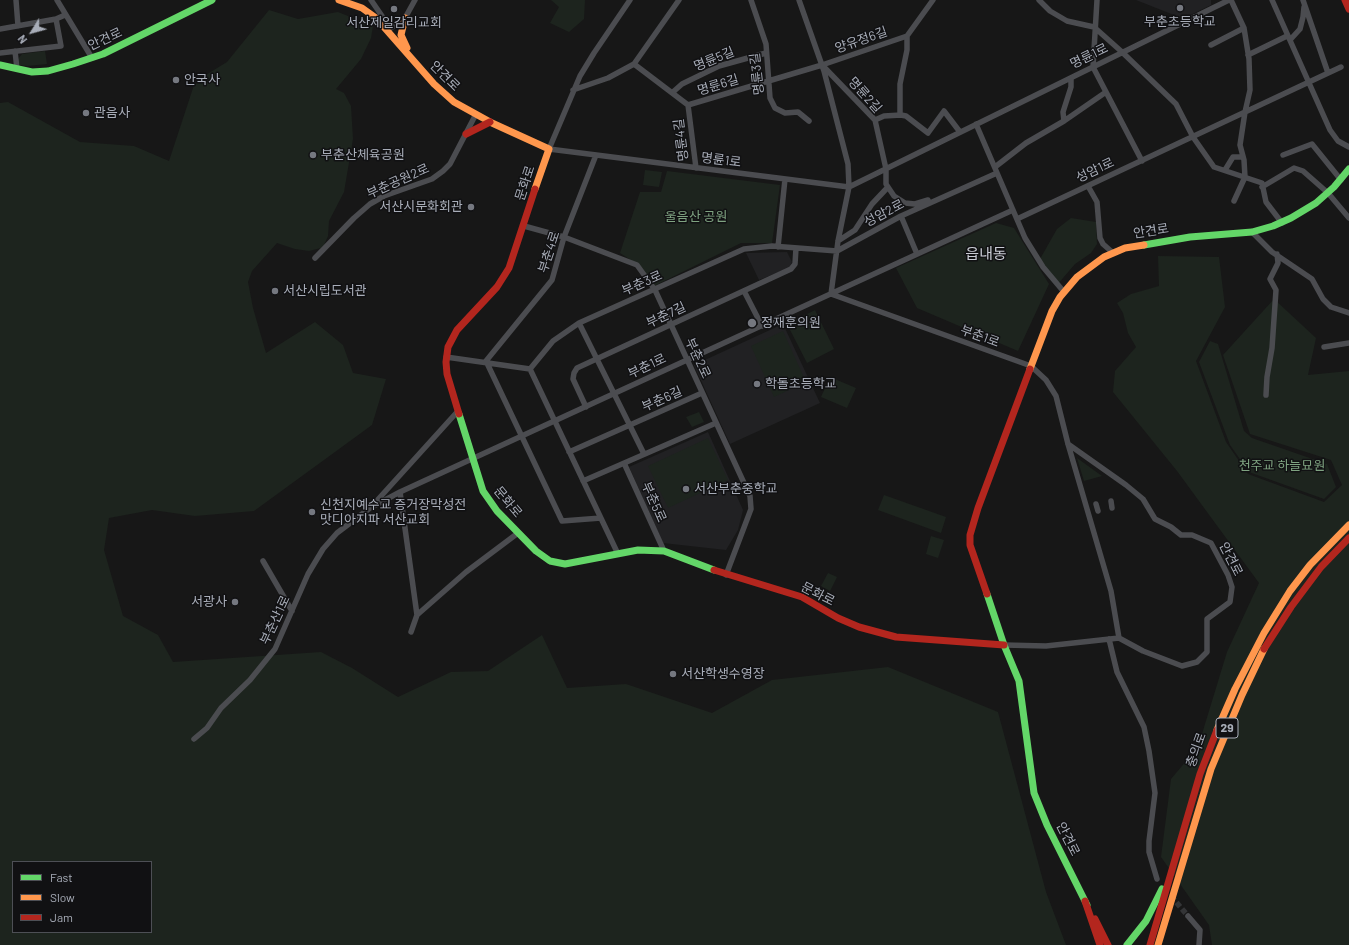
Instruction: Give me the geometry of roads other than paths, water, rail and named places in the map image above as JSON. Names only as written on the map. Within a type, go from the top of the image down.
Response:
[{"type":"main road","name":"안견로","points":[[339,0],[366,10],[388,30],[407,54],[449,98],[490,122],[549,149]]},
{"type":"main road","points":[[1345,0],[1349,9]]},
{"type":"main road","name":"안견로","points":[[0,65],[32,72],[48,71],[92,58],[208,1]]},
{"type":"main road","points":[[405,18],[401,35],[408,50],[407,54]]},
{"type":"main road","points":[[466,134],[490,122]]},
{"type":"main road","name":"문화로","points":[[549,149],[524,226],[506,273],[497,287],[457,330],[450,343],[446,357],[448,374],[480,484],[487,499],[518,533],[542,556],[559,564],[568,564],[645,550],[664,551],[726,575],[802,597],[845,622],[874,631],[921,640],[1004,645]]},
{"type":"main road","name":"안견로","points":[[1108,945],[1038,804],[1032,780],[1019,681],[1004,645],[974,560],[970,535],[1052,311],[1064,292],[1085,270],[1112,252],[1125,248],[1151,243],[1252,232],[1282,223],[1303,211],[1328,193],[1341,180],[1349,169]]},
{"type":"main road","name":"충의로","points":[[1150,945],[1200,774],[1214,737],[1252,653],[1290,590],[1310,565],[1349,525]]},
{"type":"main road","name":"충의로","points":[[1158,945],[1212,769],[1242,695],[1268,642],[1291,607],[1321,567],[1349,538]]},
{"type":"main road","points":[[1128,945],[1146,921],[1173,867]]},
{"type":"main road","points":[[1085,901],[1100,945]]},
{"type":"street","points":[[16,0],[18,26]]},
{"type":"street","points":[[57,0],[92,58]]},
{"type":"street","points":[[371,0],[382,16],[388,30],[405,18],[415,0]]},
{"type":"street","name":"문화로","points":[[549,149],[573,90],[594,53],[630,0]]},
{"type":"street","points":[[573,90],[608,78],[634,64],[679,0]]},
{"type":"street","name":"명륜3길","points":[[751,0],[766,44],[770,98],[775,108],[785,113],[798,112],[809,121]]},
{"type":"street","name":"명륜2길","points":[[799,0],[822,65],[848,164],[849,187]]},
{"type":"street","name":"양유정6길","points":[[822,65],[907,36],[933,0]]},
{"type":"street","points":[[1039,0],[1050,12],[1068,21],[1094,27],[1122,52],[1176,104],[1193,137],[1214,166],[1262,183],[1266,202],[1282,223]]},
{"type":"street","points":[[1097,0],[1094,27],[1093,67],[1142,160]]},
{"type":"street","name":"명륜1로","points":[[549,149],[849,187],[1093,67],[1219,2],[1230,0],[1244,28]]},
{"type":"street","points":[[1272,0],[1330,130],[1338,141],[1349,147]]},
{"type":"street","points":[[1248,55],[1288,38],[1300,29],[1303,18],[1303,2]]},
{"type":"street","points":[[1303,2],[1328,73]]},
{"type":"street","points":[[0,29],[56,19],[65,15]]},
{"type":"street","points":[[0,53],[61,46],[56,19]]},
{"type":"street","points":[[1211,45],[1244,28],[1248,55],[1250,90],[1240,145],[1245,177],[1234,201]]},
{"type":"street","name":"양유정6길","points":[[900,115],[900,84],[907,50],[907,36]]},
{"type":"street","points":[[15,51],[17,69]]},
{"type":"street","name":"명륜5길","points":[[673,92],[682,84],[719,66],[766,52]]},
{"type":"street","name":"명륜4길","points":[[634,64],[673,92],[688,105],[696,168]]},
{"type":"street","name":"명륜2길","points":[[822,65],[875,120],[886,168]]},
{"type":"street","name":"명륜6길","points":[[688,105],[822,65]]},
{"type":"street","name":"성암1로","points":[[1017,219],[1341,67]]},
{"type":"street","points":[[1064,122],[1063,112],[1071,87],[1071,78]]},
{"type":"street","points":[[995,167],[1026,143],[1064,122],[1106,92]]},
{"type":"street","points":[[875,120],[884,116],[906,116],[928,132],[944,110],[960,132]]},
{"type":"street","name":"부춘공원2로","points":[[315,258],[354,218],[370,204],[384,196],[428,181],[440,174],[450,164],[476,114]]},
{"type":"street","points":[[976,124],[1025,238],[1043,267],[1064,292]]},
{"type":"street","points":[[1284,155],[1312,144],[1341,180]]},
{"type":"street","name":"부춘4로","points":[[486,361],[552,280],[564,237],[596,155]]},
{"type":"street","points":[[1225,170],[1233,157],[1243,157]]},
{"type":"street","points":[[838,241],[855,230],[872,204],[888,187],[886,184],[886,168]]},
{"type":"street","points":[[1262,187],[1294,168],[1304,171],[1328,193],[1349,218]]},
{"type":"street","name":"성암2로","points":[[837,251],[901,216],[997,173]]},
{"type":"street","points":[[778,247],[786,179]]},
{"type":"street","points":[[1088,186],[1097,202],[1100,238],[1103,244],[1112,252]]},
{"type":"street","points":[[831,294],[838,241],[849,187]]},
{"type":"street","name":"성암2로","points":[[888,187],[894,196],[905,203],[915,204],[942,197]]},
{"type":"street","points":[[831,294],[1013,210]]},
{"type":"street","points":[[901,216],[917,254]]},
{"type":"street","name":"부춘2로","points":[[524,226],[564,237],[637,265],[655,290],[746,486],[751,502],[750,511],[726,575]]},
{"type":"street","points":[[1252,232],[1272,252],[1312,279],[1323,299],[1331,307],[1349,313]]},
{"type":"street","name":"부춘3로","points":[[530,368],[557,336],[578,323],[655,290],[744,249],[778,247],[837,251]]},
{"type":"street","name":"부춘7길","points":[[586,407],[574,381],[574,373],[577,368],[792,268],[795,264],[796,248]]},
{"type":"street","points":[[1266,395],[1267,377],[1272,348],[1276,290],[1270,279],[1278,263],[1277,254]]},
{"type":"street","points":[[744,291],[762,326]]},
{"type":"street","name":"부춘1로","points":[[472,459],[831,294],[1031,366]]},
{"type":"street","points":[[578,323],[614,394]]},
{"type":"street","points":[[1324,347],[1349,343]]},
{"type":"street","points":[[446,357],[486,361],[530,368],[618,554]]},
{"type":"street","points":[[486,361],[562,521],[601,518]]},
{"type":"street","points":[[1004,645],[1046,646],[1119,638],[1111,591],[1068,444],[1055,393],[1046,380],[1031,366]]},
{"type":"street","name":"부춘6길","points":[[570,452],[702,393]]},
{"type":"street","name":"부춘6길","points":[[614,394],[630,425]]},
{"type":"street","name":"부춘산1로","points":[[370,508],[458,411]]},
{"type":"street","points":[[583,481],[716,423]]},
{"type":"street","points":[[630,425],[644,454]]},
{"type":"street","name":"안견로","points":[[1068,444],[1126,485],[1143,499],[1155,519],[1171,527],[1181,535],[1192,535],[1211,543],[1228,575],[1232,587],[1230,602],[1207,618],[1207,652],[1197,662],[1182,666],[1143,651],[1119,638]]},
{"type":"street","name":"부춘산1로","points":[[194,739],[206,728],[221,708],[250,680],[275,649],[310,570],[323,549],[337,533],[370,508],[400,492],[472,459]]},
{"type":"street","name":"부춘5로","points":[[624,463],[664,551]]},
{"type":"street","points":[[400,492],[417,615],[411,632]]},
{"type":"street","points":[[1111,501],[1112,508]]},
{"type":"street","points":[[1096,504],[1098,511]]},
{"type":"street","points":[[417,615],[466,572],[518,533]]},
{"type":"street","points":[[263,561],[292,611]]},
{"type":"street","points":[[1109,639],[1117,672],[1144,727],[1149,751],[1155,793],[1148,841],[1149,852],[1157,879]]},
{"type":"street","points":[[1188,916],[1200,930],[1199,945]]},
{"type":"tunnel","points":[[1171,896],[1188,916]]},
{"type":"place","name":"부춘초등학교","points":[[1180,8]]},
{"type":"place","name":"서산제일감리교회","points":[[394,9]]},
{"type":"place","name":"안국사","points":[[176,80]]},
{"type":"place","name":"관음사","points":[[86,113]]},
{"type":"place","name":"부춘산체육공원","points":[[313,155]]},
{"type":"place","name":"서산시문화회관","points":[[471,207]]},
{"type":"place","name":"서산시립도서관","points":[[275,291]]},
{"type":"place","name":"정재훈의원","points":[[752,323]]},
{"type":"place","name":"학돌초등학교","points":[[757,384]]},
{"type":"place","name":"서산부춘중학교","points":[[686,489]]},
{"type":"place","name":"신천지예수교 증거장막성전 맛디아지파 서산교회","points":[[312,512]]},
{"type":"place","name":"서광사","points":[[235,602]]},
{"type":"place","name":"서산학생수영장","points":[[673,674]]},
{"type":"district","name":"읍내동","points":[[986,254]]},
{"type":"park label","name":"울음산 공원","points":[[696,217]]},
{"type":"park label","name":"천주교 하늘묘원","points":[[1282,466]]}]
